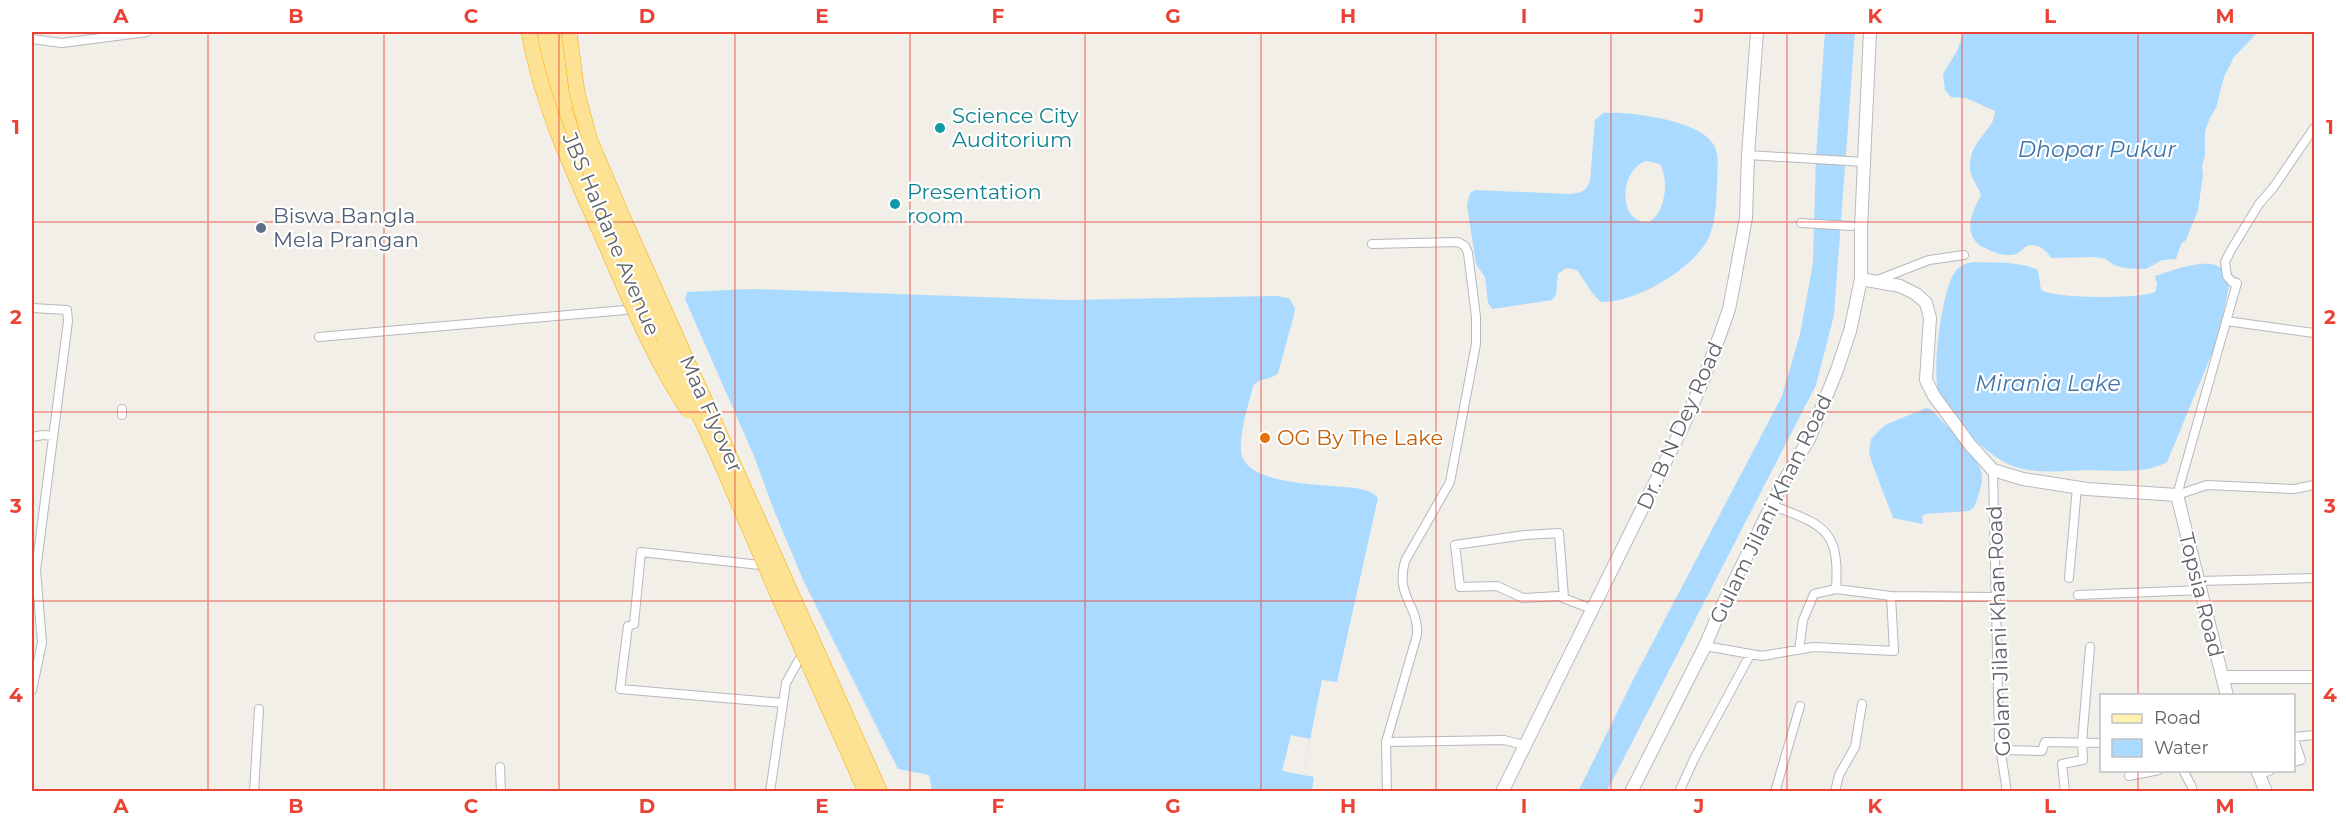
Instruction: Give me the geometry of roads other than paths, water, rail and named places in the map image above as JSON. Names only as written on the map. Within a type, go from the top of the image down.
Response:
[{"type":"highway","points":[[529,32],[537,74],[554,125],[630,300],[661,367],[713,445]]},
{"type":"highway","name":"Maa Flyover","points":[[541,32],[559,95],[573,131],[864,792]]},
{"type":"highway","name":"Maa Flyover","points":[[555,32],[574,102],[880,792]]},
{"type":"highway","points":[[567,32],[577,92],[589,137]]},
{"type":"main road","name":"JBS Haldane Avenue","points":[[541,32],[544,66],[569,139],[631,283],[864,792]]},
{"type":"main road","name":"JBS Haldane Avenue","points":[[567,32],[575,76],[602,154],[650,266],[738,456],[820,649],[885,792]]},
{"type":"street","points":[[32,39],[62,43],[147,32]]},
{"type":"street","name":"Dr. B N Dey Road","points":[[1502,792],[1684,424],[1721,333],[1729,309],[1746,218],[1757,32]]},
{"type":"street","name":"Gulam Jilani Khan Road","points":[[1631,792],[1705,646],[1771,505],[1809,439],[1850,331],[1862,279],[1858,162],[1870,32]]},
{"type":"street","points":[[2177,495],[2237,283],[2232,282],[2227,276],[2225,262],[2259,204],[2273,188],[2314,128]]},
{"type":"street","points":[[1748,155],[1858,162]]},
{"type":"street","points":[[1801,223],[1851,226]]},
{"type":"street","points":[[1372,244],[1458,242],[1465,246],[1468,253],[1476,328],[1476,344],[1450,482],[1402,571],[1403,592],[1416,619],[1417,636],[1386,742],[1387,792]]},
{"type":"street","points":[[1875,281],[1929,260],[1964,255]]},
{"type":"street","points":[[1862,279],[1900,286],[1916,294],[1926,303],[1930,318],[1926,380],[1934,396],[1994,470],[2023,479],[2077,487],[2177,495],[2207,485],[2294,489],[2314,485]]},
{"type":"street","points":[[32,308],[67,310],[67,329],[34,570],[42,643],[32,690]]},
{"type":"street","points":[[319,337],[625,310]]},
{"type":"street","points":[[2226,321],[2314,333]]},
{"type":"street","points":[[33,437],[41,443],[52,440]]},
{"type":"street","name":"Golam Jilani Khan Road","points":[[1994,470],[1999,740],[2007,792]]},
{"type":"street","points":[[2069,578],[2077,487]]},
{"type":"street","name":"Topsia Road","points":[[2177,495],[2226,694]]},
{"type":"street","points":[[1771,505],[1814,522],[1834,543],[1836,589]]},
{"type":"street","points":[[1564,598],[1559,533],[1455,545],[1460,587],[1497,586],[1524,598],[1558,596],[1592,609]]},
{"type":"street","points":[[760,565],[641,552],[634,624],[628,626],[620,689],[783,703]]},
{"type":"street","points":[[2078,595],[2314,578]]},
{"type":"street","points":[[1799,650],[1803,620],[1814,594],[1836,589],[1891,596],[1996,597]]},
{"type":"street","points":[[1705,646],[1762,656],[1814,647],[1894,651],[1891,596]]},
{"type":"street","points":[[2065,792],[2062,764],[2083,760],[2082,742],[2090,647]]},
{"type":"street","points":[[770,792],[786,683],[801,658],[820,649]]},
{"type":"street","points":[[1679,792],[1707,734],[1750,655]]},
{"type":"street","points":[[2222,677],[2314,677]]},
{"type":"street","points":[[1835,792],[1839,775],[1855,747],[1862,704]]},
{"type":"street","points":[[1775,792],[1800,706]]},
{"type":"street","points":[[254,792],[259,709]]},
{"type":"street","points":[[2295,738],[2314,735]]},
{"type":"street","points":[[1386,742],[1504,740],[1524,745]]},
{"type":"street","points":[[2295,741],[2301,760],[2295,762]]},
{"type":"street","points":[[2001,750],[2042,751],[2045,742],[2100,743]]},
{"type":"street","points":[[500,767],[501,792]]},
{"type":"street","points":[[2129,776],[2153,772]]},
{"type":"street","points":[[2184,772],[2192,787]]},
{"type":"street","points":[[2258,773],[2266,792]]},
{"type":"water","points":[[1825,32],[1855,32],[1834,315],[1816,385],[1607,791],[1578,792],[1632,682],[1782,396],[1800,334],[1813,263],[1816,156]]},
{"type":"water","name":"Dhopar Pukur","points":[[1964,32],[2258,32],[2234,57],[2224,77],[2216,108],[2205,131],[2205,155],[2198,210],[2176,259],[2162,260],[2146,269],[2138,269],[2114,265],[2106,259],[2095,257],[2051,258],[2043,249],[2032,245],[2010,255],[1995,252],[1978,244],[1973,237],[1970,225],[1981,195],[1970,171],[1971,158],[1977,142],[1991,124],[1995,111],[1966,98],[1951,97],[1945,90],[1943,74],[1957,51]]},
{"type":"water","points":[[1603,113],[1646,116],[1680,123],[1706,136],[1716,149],[1718,165],[1715,213],[1708,239],[1700,251],[1676,273],[1646,291],[1630,297],[1601,302],[1577,270],[1566,268],[1558,274],[1556,295],[1552,300],[1492,309],[1488,303],[1485,277],[1476,264],[1467,205],[1470,193],[1476,190],[1570,194],[1583,191],[1590,181],[1595,120]],"holes":[[[1646,161],[1660,164],[1665,187],[1662,203],[1655,217],[1649,222],[1639,220],[1631,215],[1627,206],[1625,196],[1627,185],[1637,166]]]},
{"type":"water","name":"Mirania Lake","points":[[1974,262],[2007,263],[2031,267],[2038,270],[2041,290],[2062,295],[2097,297],[2133,296],[2155,292],[2157,284],[2155,276],[2200,264],[2220,267],[2226,274],[2229,286],[2218,339],[2167,462],[2148,469],[2127,471],[2021,469],[1992,454],[1970,436],[1951,414],[1939,393],[1936,368],[1942,312],[1950,281],[1959,268]]},
{"type":"water","points":[[752,289],[1069,300],[1278,296],[1290,299],[1295,309],[1278,373],[1253,386],[1242,435],[1241,451],[1245,462],[1254,470],[1267,476],[1300,483],[1362,489],[1378,498],[1337,682],[1322,680],[1303,775],[1314,777],[1312,791],[932,791],[929,775],[898,769],[804,582],[754,456],[685,299],[687,292]]},
{"type":"water","points":[[1926,408],[1932,410],[1971,453],[1980,468],[1982,479],[1976,503],[1971,510],[1925,514],[1922,516],[1923,524],[1893,518],[1869,452],[1871,439],[1885,425]]},
{"type":"place","name":"Science City Auditorium","points":[[940,128]]},
{"type":"place","name":"Presentation room","points":[[895,204]]},
{"type":"place","name":"Biswa Bangla Mela Prangan","points":[[261,228]]},
{"type":"place","name":"OG By The Lake","points":[[1265,438]]}]
